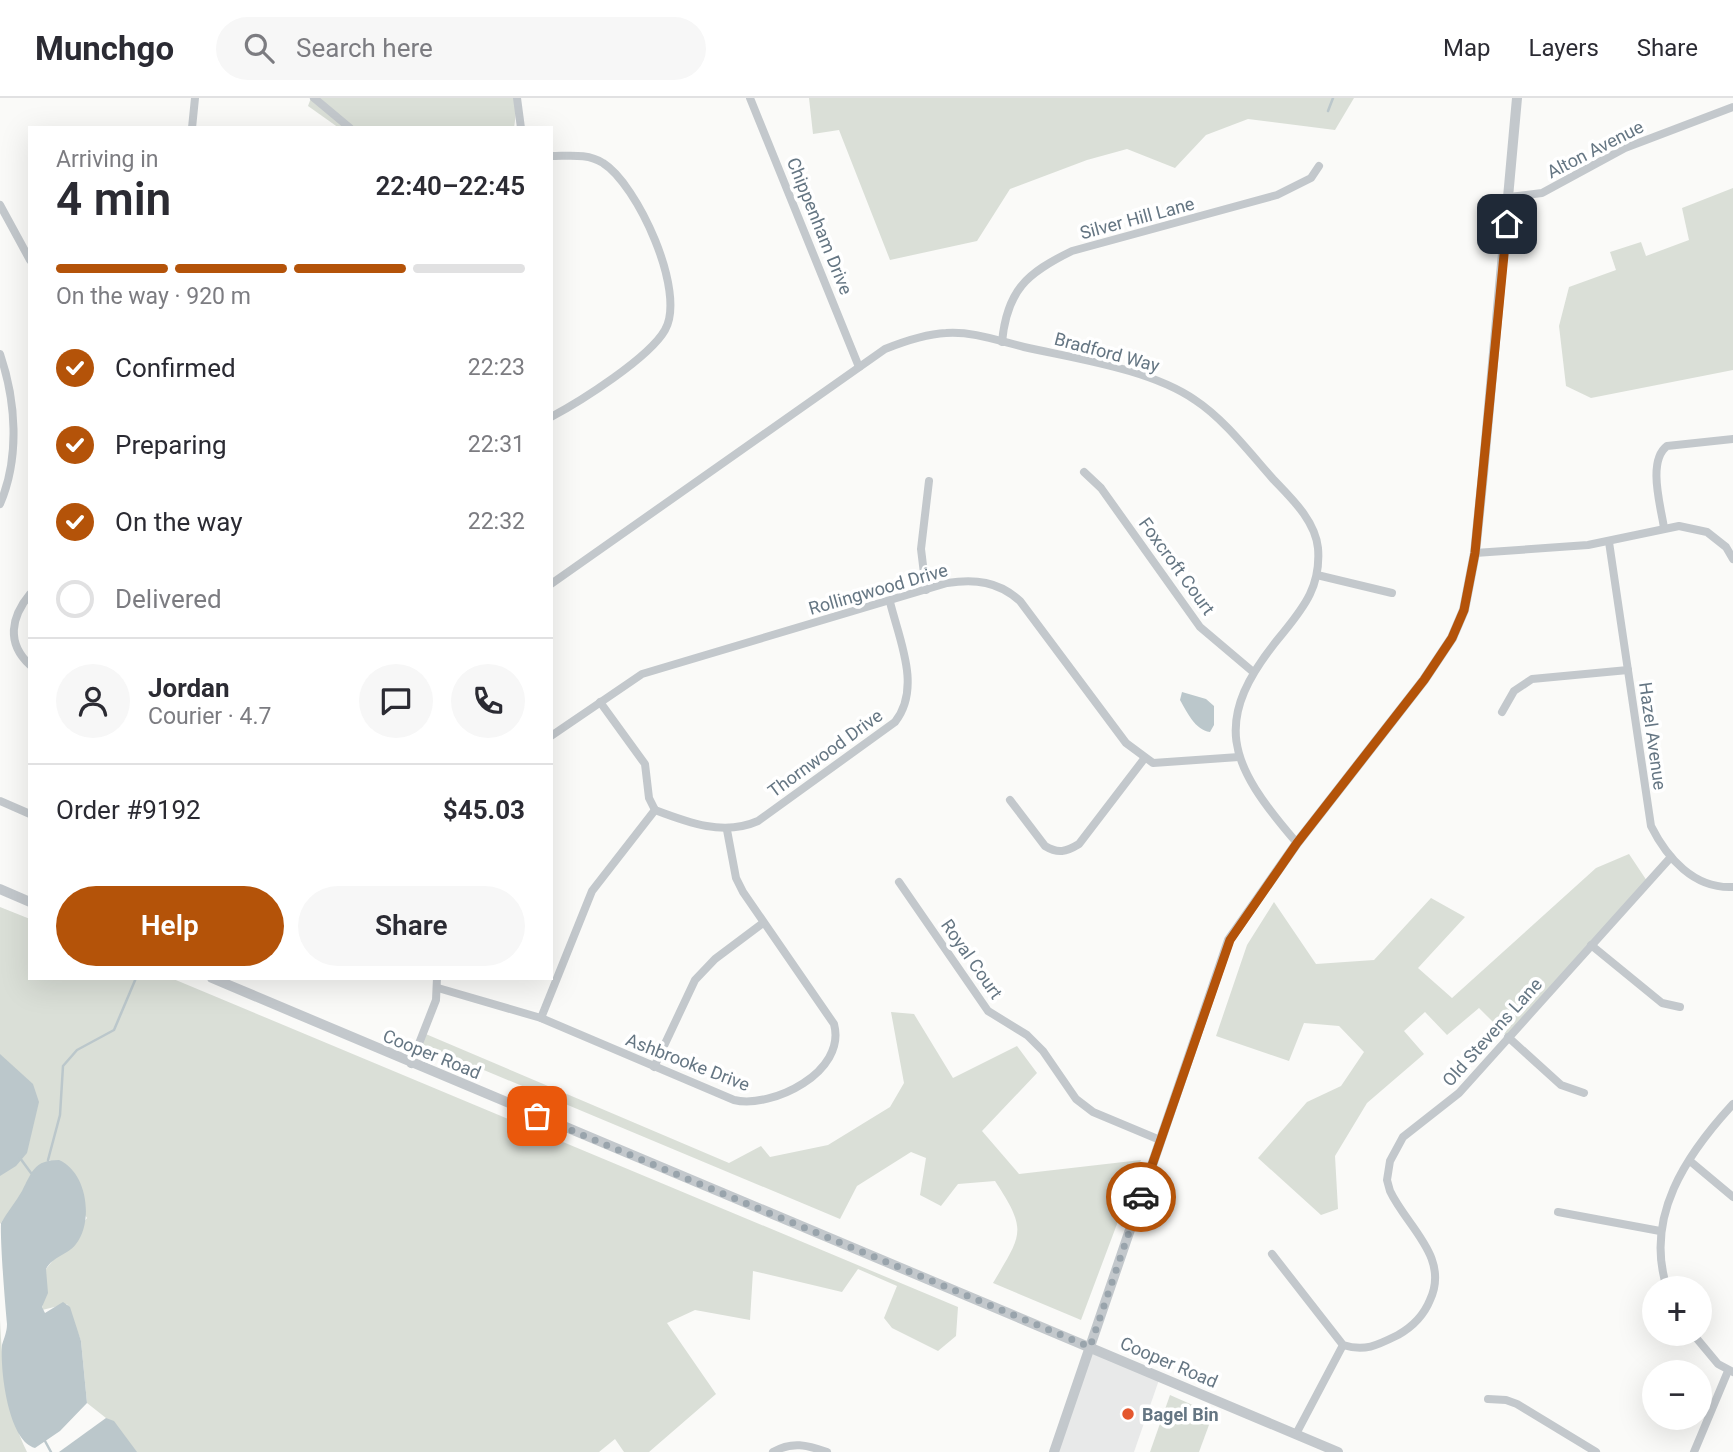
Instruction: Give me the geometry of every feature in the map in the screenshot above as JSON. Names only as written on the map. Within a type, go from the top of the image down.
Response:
[{"type":"street","points":[[192,126],[195,98]]},
{"type":"street","points":[[314,98],[348,126]]},
{"type":"street","points":[[517,98],[521,126]]},
{"type":"street","name":"Chippenham Drive","points":[[750,98],[859,367]]},
{"type":"street","points":[[1054,1452],[1223,954],[1242,919],[1297,843],[1424,680],[1452,638],[1464,610],[1475,553],[1517,98]]},
{"type":"street","name":"Alton Avenue","points":[[1509,197],[1542,193],[1625,148],[1733,107]]},
{"type":"street","points":[[553,156],[591,157],[611,168],[627,185],[657,251],[669,285],[671,305],[665,331],[651,348],[553,416]]},
{"type":"street","name":"Silver Hill Lane","points":[[1002,342],[1005,316],[1011,299],[1042,265],[1072,251],[1277,195],[1311,178],[1319,166]]},
{"type":"street","points":[[0,205],[28,256]]},
{"type":"street","name":"Bradford Way","points":[[553,583],[885,349],[932,334],[964,333],[1168,384],[1196,400],[1299,507],[1314,531],[1318,547],[1317,575],[1307,604],[1252,671],[1236,718],[1244,772],[1259,796],[1297,843]]},
{"type":"street","points":[[0,354],[9,386],[13,421],[10,466],[0,504]]},
{"type":"street","points":[[1664,528],[1656,464],[1662,450],[1667,446],[1733,439]]},
{"type":"street","name":"Foxcroft Court","points":[[1084,472],[1101,488],[1200,627],[1252,671]]},
{"type":"street","points":[[926,590],[921,549],[929,481]]},
{"type":"street","points":[[1475,553],[1609,542],[1679,526],[1707,532],[1726,547],[1733,559]]},
{"type":"street","name":"Hazel Avenue","points":[[1609,542],[1647,812],[1655,835],[1671,857],[1698,880],[1733,887]]},
{"type":"street","points":[[1317,575],[1392,593]]},
{"type":"street","name":"Rollingwood Drive","points":[[553,735],[642,674],[968,580],[985,582],[1011,592],[1047,634],[1126,743],[1144,759]]},
{"type":"street","points":[[28,597],[17,611],[12,630],[16,649],[28,663]]},
{"type":"street","name":"Thornwood Drive","points":[[655,810],[681,820],[727,830],[758,821],[880,734],[902,713],[909,682],[890,602]]},
{"type":"street","points":[[1502,712],[1514,691],[1532,679],[1628,670]]},
{"type":"street","points":[[541,1018],[592,891],[655,810],[649,798],[645,764],[600,702]]},
{"type":"street","points":[[1010,800],[1045,846],[1053,851],[1069,850],[1079,844],[1144,759],[1164,763],[1240,757]]},
{"type":"street","points":[[0,801],[28,813]]},
{"type":"street","name":"Ashbrooke Drive","points":[[438,988],[541,1018],[654,1067],[747,1103],[758,1103],[811,1079],[825,1065],[836,1044],[834,1024],[763,923],[736,877],[727,830]]},
{"type":"street","name":"Old Stevens Lane","points":[[1343,1345],[1357,1350],[1373,1348],[1406,1330],[1429,1303],[1435,1288],[1436,1268],[1428,1249],[1390,1191],[1387,1180],[1390,1161],[1403,1137],[1459,1093],[1671,857]]},
{"type":"street","name":"Royal Court","points":[[899,882],[988,1011],[1027,1035],[1043,1051],[1076,1099],[1093,1112],[1160,1140]]},
{"type":"street","points":[[0,889],[28,901]]},
{"type":"street","points":[[654,1067],[695,980],[715,959],[763,923]]},
{"type":"street","points":[[1591,945],[1662,1003],[1680,1007]]},
{"type":"street","name":"Cooper Road","points":[[217,980],[1338,1452]]},
{"type":"street","points":[[411,1064],[438,988],[437,980]]},
{"type":"street","points":[[1508,1037],[1561,1085],[1584,1093]]},
{"type":"street","points":[[1664,1276],[1659,1257],[1660,1231],[1669,1199],[1690,1161],[1733,1104]]},
{"type":"street","points":[[1690,1161],[1733,1197]]},
{"type":"street","points":[[1558,1212],[1660,1231]]},
{"type":"street","points":[[1272,1254],[1343,1345],[1296,1434]]},
{"type":"street","points":[[1694,1452],[1731,1371],[1717,1364],[1703,1346]]},
{"type":"street","points":[[1488,1399],[1506,1399],[1517,1404],[1596,1452]]},
{"type":"street","points":[[773,1452],[792,1444],[807,1445],[827,1452]]},
{"type":"shaded area","points":[[311,98],[518,98],[514,126],[336,126],[308,106]]},
{"type":"shaded area","points":[[809,98],[1354,98],[1335,130],[1248,119],[1206,135],[1175,168],[1127,149],[1087,160],[1010,189],[977,241],[890,260],[839,130],[813,134]]},
{"type":"shaded area","points":[[1733,188],[1733,370],[1591,398],[1566,386],[1559,326],[1569,287],[1616,270],[1610,252],[1641,242],[1646,256],[1689,240],[1682,208]]},
{"type":"shaded area","points":[[1182,692],[1206,699],[1214,706],[1214,725],[1210,732],[1200,728],[1192,720],[1180,700]]},
{"type":"shaded area","points":[[1629,854],[1647,881],[1508,1037],[1479,1008],[1447,1035],[1425,1012],[1404,1031],[1424,1054],[1367,1103],[1335,1156],[1338,1209],[1321,1215],[1258,1158],[1307,1102],[1341,1086],[1364,1052],[1339,1026],[1304,1023],[1289,1061],[1216,1036],[1247,945],[1274,902],[1316,964],[1374,960],[1431,898],[1465,917],[1418,968],[1452,998],[1596,868]]},
{"type":"shaded area","points":[[0,907],[28,918],[28,980],[176,980],[958,1307],[956,1336],[938,1351],[892,1328],[884,1318],[897,1286],[858,1269],[842,1292],[753,1271],[750,1320],[695,1310],[667,1323],[716,1394],[649,1452],[624,1452],[615,1439],[599,1452],[128,1452],[106,1418],[87,1403],[81,1341],[67,1304],[42,1310],[46,1269],[87,1218],[50,1160],[0,1224]]},
{"type":"shaded area","points":[[891,1012],[914,1014],[953,1078],[1017,1046],[1037,1073],[982,1131],[1019,1174],[1141,1160],[1081,1320],[993,1283],[1010,1253],[1017,1232],[1013,1211],[995,1181],[958,1184],[941,1206],[920,1195],[926,1158],[911,1152],[857,1186],[840,1219],[417,1042],[421,1032],[729,1163],[761,1146],[770,1157],[828,1145],[890,1107],[904,1083]]},
{"type":"shaded area","points":[[0,1054],[33,1084],[39,1102],[27,1153],[16,1166],[0,1176]]},
{"type":"shaded area","points":[[59,1160],[69,1166],[81,1186],[85,1198],[85,1223],[76,1244],[46,1269],[48,1293],[42,1307],[45,1313],[63,1302],[70,1307],[81,1341],[87,1403],[60,1431],[35,1448],[26,1443],[18,1432],[4,1387],[2,1345],[7,1324],[1,1223],[35,1168],[44,1162]]},
{"type":"shaded area","points":[[0,1320],[7,1388],[15,1421],[27,1452],[0,1452]]},
{"type":"shaded area","points":[[1090,1347],[1160,1377],[1134,1452],[1054,1452]]},
{"type":"shaded area","points":[[1170,1395],[1213,1414],[1199,1452],[1150,1452]]},
{"type":"shaded area","points":[[106,1418],[114,1421],[137,1452],[59,1452]]},
{"type":"waterway","points":[[1328,111],[1333,98]]},
{"type":"waterway","points":[[48,1160],[60,1115],[63,1066],[77,1050],[114,1030],[135,980]]},
{"type":"waterway","points":[[20,1158],[31,1173]]},
{"type":"waterway","points":[[45,1441],[51,1452]]},
{"type":"way so far","points":[[537,1116],[1090,1347],[1141,1197]]},
{"type":"place","name":"Bagel Bin","points":[[1128,1414]]},
{"type":"route","points":[[1141,1197],[1230,940],[1297,843],[1424,680],[1452,638],[1464,610],[1475,553],[1507,224]]}]
